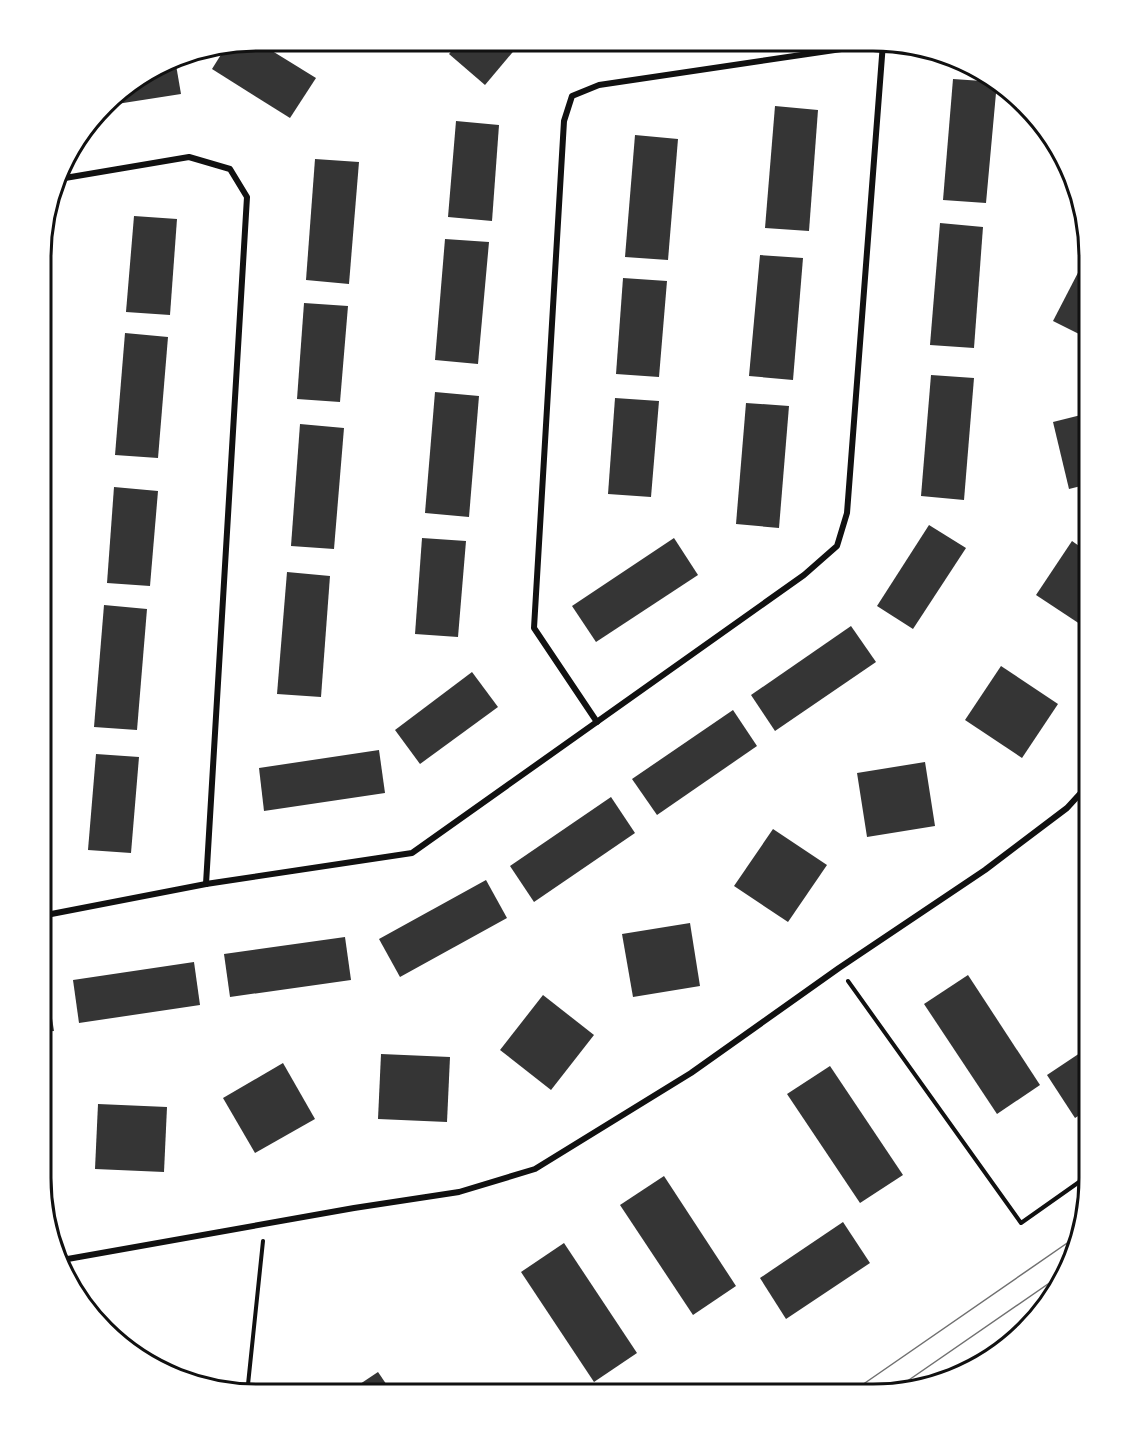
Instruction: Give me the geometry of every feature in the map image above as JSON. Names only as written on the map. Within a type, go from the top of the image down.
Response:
[{"type":"street","points":[[597,722],[534,628],[564,122],[572,96],[599,85],[831,51]]},
{"type":"street","points":[[51,914],[206,884],[412,853],[804,575],[837,546],[847,513],[885,52]]},
{"type":"street","points":[[67,178],[189,157],[230,169],[247,197],[206,884]]},
{"type":"street","points":[[68,1259],[354,1208],[459,1192],[535,1169],[691,1073],[839,968],[985,870],[1067,808],[1079,795]]},
{"type":"path","points":[[839,968],[1020,1223],[1079,1181]]},
{"type":"path","points":[[249,1384],[264,1225]]},
{"type":"building","points":[[243,51],[272,51],[316,78],[290,118],[212,69],[221,54]]},
{"type":"building","points":[[452,51],[514,51],[485,85],[449,54]]},
{"type":"building","points":[[177,68],[181,94],[119,104],[142,86]]},
{"type":"building","points":[[953,79],[979,81],[996,91],[986,203],[943,200]]},
{"type":"building","points":[[775,106],[818,110],[809,231],[765,228]]},
{"type":"building","points":[[456,121],[499,125],[492,221],[448,217]]},
{"type":"building","points":[[635,135],[678,139],[668,260],[625,257]]},
{"type":"building","points":[[315,159],[359,162],[349,284],[306,280]]},
{"type":"building","points":[[134,216],[177,219],[170,315],[126,312]]},
{"type":"building","points":[[940,223],[983,227],[974,348],[930,345]]},
{"type":"building","points":[[445,239],[489,242],[478,364],[435,360]]},
{"type":"building","points":[[760,255],[803,258],[793,380],[749,376]]},
{"type":"building","points":[[1079,271],[1079,334],[1053,321]]},
{"type":"building","points":[[623,278],[667,281],[659,377],[616,374]]},
{"type":"building","points":[[304,303],[348,306],[340,402],[297,399]]},
{"type":"building","points":[[125,333],[168,337],[158,458],[115,455]]},
{"type":"building","points":[[931,375],[974,378],[964,500],[921,496]]},
{"type":"building","points":[[435,392],[479,396],[469,517],[425,513]]},
{"type":"building","points":[[615,398],[659,401],[651,497],[608,494]]},
{"type":"building","points":[[746,403],[789,406],[779,528],[736,524]]},
{"type":"building","points":[[1079,416],[1079,486],[1069,489],[1053,422]]},
{"type":"building","points":[[300,424],[344,428],[334,549],[291,546]]},
{"type":"building","points":[[114,487],[158,491],[150,586],[107,583]]},
{"type":"building","points":[[929,525],[966,548],[913,629],[877,606]]},
{"type":"building","points":[[422,538],[466,541],[458,637],[415,634]]},
{"type":"building","points":[[674,538],[698,575],[596,642],[572,606]]},
{"type":"building","points":[[1072,541],[1079,546],[1079,623],[1036,595]]},
{"type":"building","points":[[287,572],[330,576],[321,697],[277,694]]},
{"type":"building","points":[[104,605],[147,609],[137,730],[94,727]]},
{"type":"building","points":[[851,626],[876,662],[775,731],[751,695]]},
{"type":"building","points":[[1001,666],[1058,704],[1022,758],[965,720]]},
{"type":"building","points":[[472,672],[498,707],[420,764],[395,730]]},
{"type":"building","points":[[733,710],[757,746],[657,815],[632,779]]},
{"type":"building","points":[[379,750],[385,793],[264,811],[259,768]]},
{"type":"building","points":[[96,754],[139,757],[131,853],[88,850]]},
{"type":"building","points":[[925,762],[935,826],[867,837],[857,773]]},
{"type":"building","points":[[611,797],[635,833],[534,902],[510,866]]},
{"type":"building","points":[[773,829],[827,865],[788,922],[734,886]]},
{"type":"building","points":[[486,880],[507,918],[400,977],[379,939]]},
{"type":"building","points":[[690,923],[700,986],[633,997],[622,934]]},
{"type":"building","points":[[345,937],[351,980],[230,997],[224,954]]},
{"type":"building","points":[[194,962],[200,1005],[79,1023],[73,980]]},
{"type":"building","points":[[968,975],[1040,1085],[997,1114],[924,1004]]},
{"type":"building","points":[[543,995],[594,1035],[551,1090],[500,1050]]},
{"type":"building","points":[[51,1012],[54,1031],[51,1031]]},
{"type":"building","points":[[381,1054],[450,1057],[447,1122],[378,1119]]},
{"type":"building","points":[[1079,1054],[1079,1115],[1075,1118],[1047,1075]]},
{"type":"building","points":[[283,1063],[315,1119],[255,1153],[223,1098]]},
{"type":"building","points":[[830,1066],[903,1175],[860,1203],[787,1094]]},
{"type":"building","points":[[98,1104],[167,1107],[164,1172],[95,1169]]},
{"type":"building","points":[[664,1176],[736,1286],[693,1315],[620,1205]]},
{"type":"building","points":[[843,1222],[870,1263],[786,1319],[760,1278]]},
{"type":"building","points":[[564,1243],[637,1353],[594,1382],[521,1272]]},
{"type":"building","points":[[378,1372],[386,1384],[360,1384]]},
{"type":"tram line","points":[[863,1384],[1069,1242]]},
{"type":"tram line","points":[[907,1381],[1050,1283]]}]
